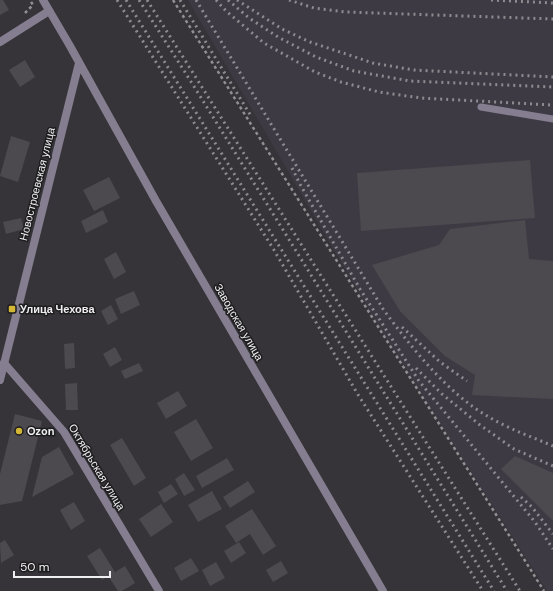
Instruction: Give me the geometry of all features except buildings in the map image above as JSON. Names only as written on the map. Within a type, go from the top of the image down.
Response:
[{"type":"street","points":[[43,0],[79,63]]},
{"type":"street","points":[[0,42],[49,11]]},
{"type":"street","name":"Новостроевская улица","points":[[0,380],[79,63]]},
{"type":"street","name":"Заводская улица","points":[[79,63],[160,207],[383,591]]},
{"type":"street","name":"Октябрьская улица","points":[[4,363],[64,432],[159,591]]},
{"type":"lane","points":[[481,107],[553,120]]},
{"type":"path","points":[[173,0],[544,591]]},
{"type":"shaded area","points":[[188,0],[553,0],[553,591],[547,591],[383,334]]},
{"type":"railway","points":[[117,0],[274,250],[357,393],[483,591]]},
{"type":"railway","points":[[126,0],[494,591]]},
{"type":"railway","points":[[139,0],[507,591]]},
{"type":"railway","points":[[147,0],[520,591]]},
{"type":"railway","points":[[180,0],[251,116]]},
{"type":"railway","points":[[196,0],[383,309],[418,354],[445,383],[474,407],[504,425],[553,446]]},
{"type":"railway","points":[[216,0],[226,11],[264,43],[315,72],[341,82],[379,92],[421,98],[552,105]]},
{"type":"railway","points":[[228,0],[249,18],[278,37],[316,57],[354,71],[410,81],[553,87]]},
{"type":"railway","points":[[237,0],[282,29],[310,42],[373,63],[414,70],[553,77]]},
{"type":"railway","points":[[289,0],[314,8],[346,12],[553,19]]},
{"type":"railway","points":[[491,0],[553,3]]},
{"type":"railway","points":[[292,168],[360,289],[419,381],[535,522],[553,549]]},
{"type":"railway","points":[[402,327],[440,362],[467,381]]},
{"type":"railway","points":[[416,368],[442,394],[480,425],[514,449],[553,466]]},
{"type":"railway","points":[[521,497],[532,507],[553,534]]},
{"type":"place","name":"Улица Чехова","points":[[12,309]]},
{"type":"place","name":"Ozon","points":[[19,431]]}]
